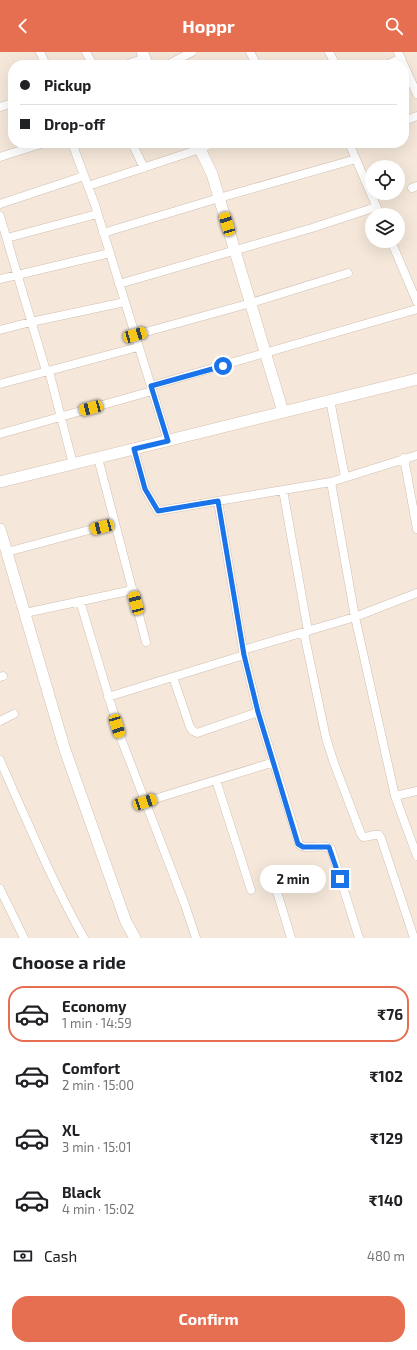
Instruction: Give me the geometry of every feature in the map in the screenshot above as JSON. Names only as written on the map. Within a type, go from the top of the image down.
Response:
[{"type":"street","points":[[177,60],[192,52]]},
{"type":"street","points":[[409,76],[417,94]]},
{"type":"street","points":[[0,157],[28,148]]},
{"type":"street","points":[[74,148],[98,214],[168,441]]},
{"type":"street","points":[[134,148],[144,168]]},
{"type":"street","points":[[88,186],[144,168],[194,148]]},
{"type":"street","points":[[200,148],[212,174],[283,412]]},
{"type":"street","points":[[119,284],[312,228],[376,206],[356,159],[353,148]]},
{"type":"street","points":[[103,233],[356,159]]},
{"type":"street","points":[[0,204],[84,176]]},
{"type":"street","points":[[6,238],[98,214]]},
{"type":"street","points":[[0,216],[61,417],[73,464]]},
{"type":"street","points":[[394,248],[417,302]]},
{"type":"street","points":[[0,279],[110,253]]},
{"type":"street","points":[[135,335],[251,303],[348,273]]},
{"type":"street","points":[[0,330],[125,302]]},
{"type":"street","points":[[0,434],[61,417],[266,353],[417,309]]},
{"type":"street","points":[[0,384],[138,347]]},
{"type":"street","points":[[0,482],[417,379]]},
{"type":"street","points":[[330,400],[345,477]]},
{"type":"street","points":[[134,449],[145,489],[158,511],[331,482],[417,455]]},
{"type":"street","points":[[98,458],[146,642]]},
{"type":"street","points":[[404,458],[417,526]]},
{"type":"street","points":[[331,482],[355,617],[395,796],[417,856]]},
{"type":"street","points":[[283,490],[306,632],[326,738],[361,834],[363,837],[376,834],[381,838],[414,938]]},
{"type":"street","points":[[218,501],[244,653],[258,712],[298,844],[303,847],[326,846],[331,849],[359,938]]},
{"type":"street","points":[[7,552],[115,523]]},
{"type":"street","points":[[0,530],[65,750],[126,922],[135,938]]},
{"type":"street","points":[[25,613],[133,590]]},
{"type":"street","points":[[108,697],[355,617],[417,593]]},
{"type":"street","points":[[80,601],[122,741],[185,905],[196,938]]},
{"type":"street","points":[[173,677],[190,727],[193,731],[197,732],[258,712]]},
{"type":"street","points":[[0,721],[14,714]]},
{"type":"street","points":[[0,760],[63,898],[84,938]]},
{"type":"street","points":[[145,802],[274,762]]},
{"type":"street","points":[[216,780],[251,890]]},
{"type":"street","points":[[395,796],[417,791]]},
{"type":"street","points":[[271,872],[291,938]]},
{"type":"street","points":[[0,889],[24,938]]},
{"type":"shaded area","points":[[0,52],[417,52],[417,938],[0,938]]},
{"type":"route","points":[[223,366],[151,386],[168,441],[134,449],[145,489],[158,511],[218,501],[244,655],[258,712],[298,844],[303,847],[329,847],[331,849],[340,879]]}]
